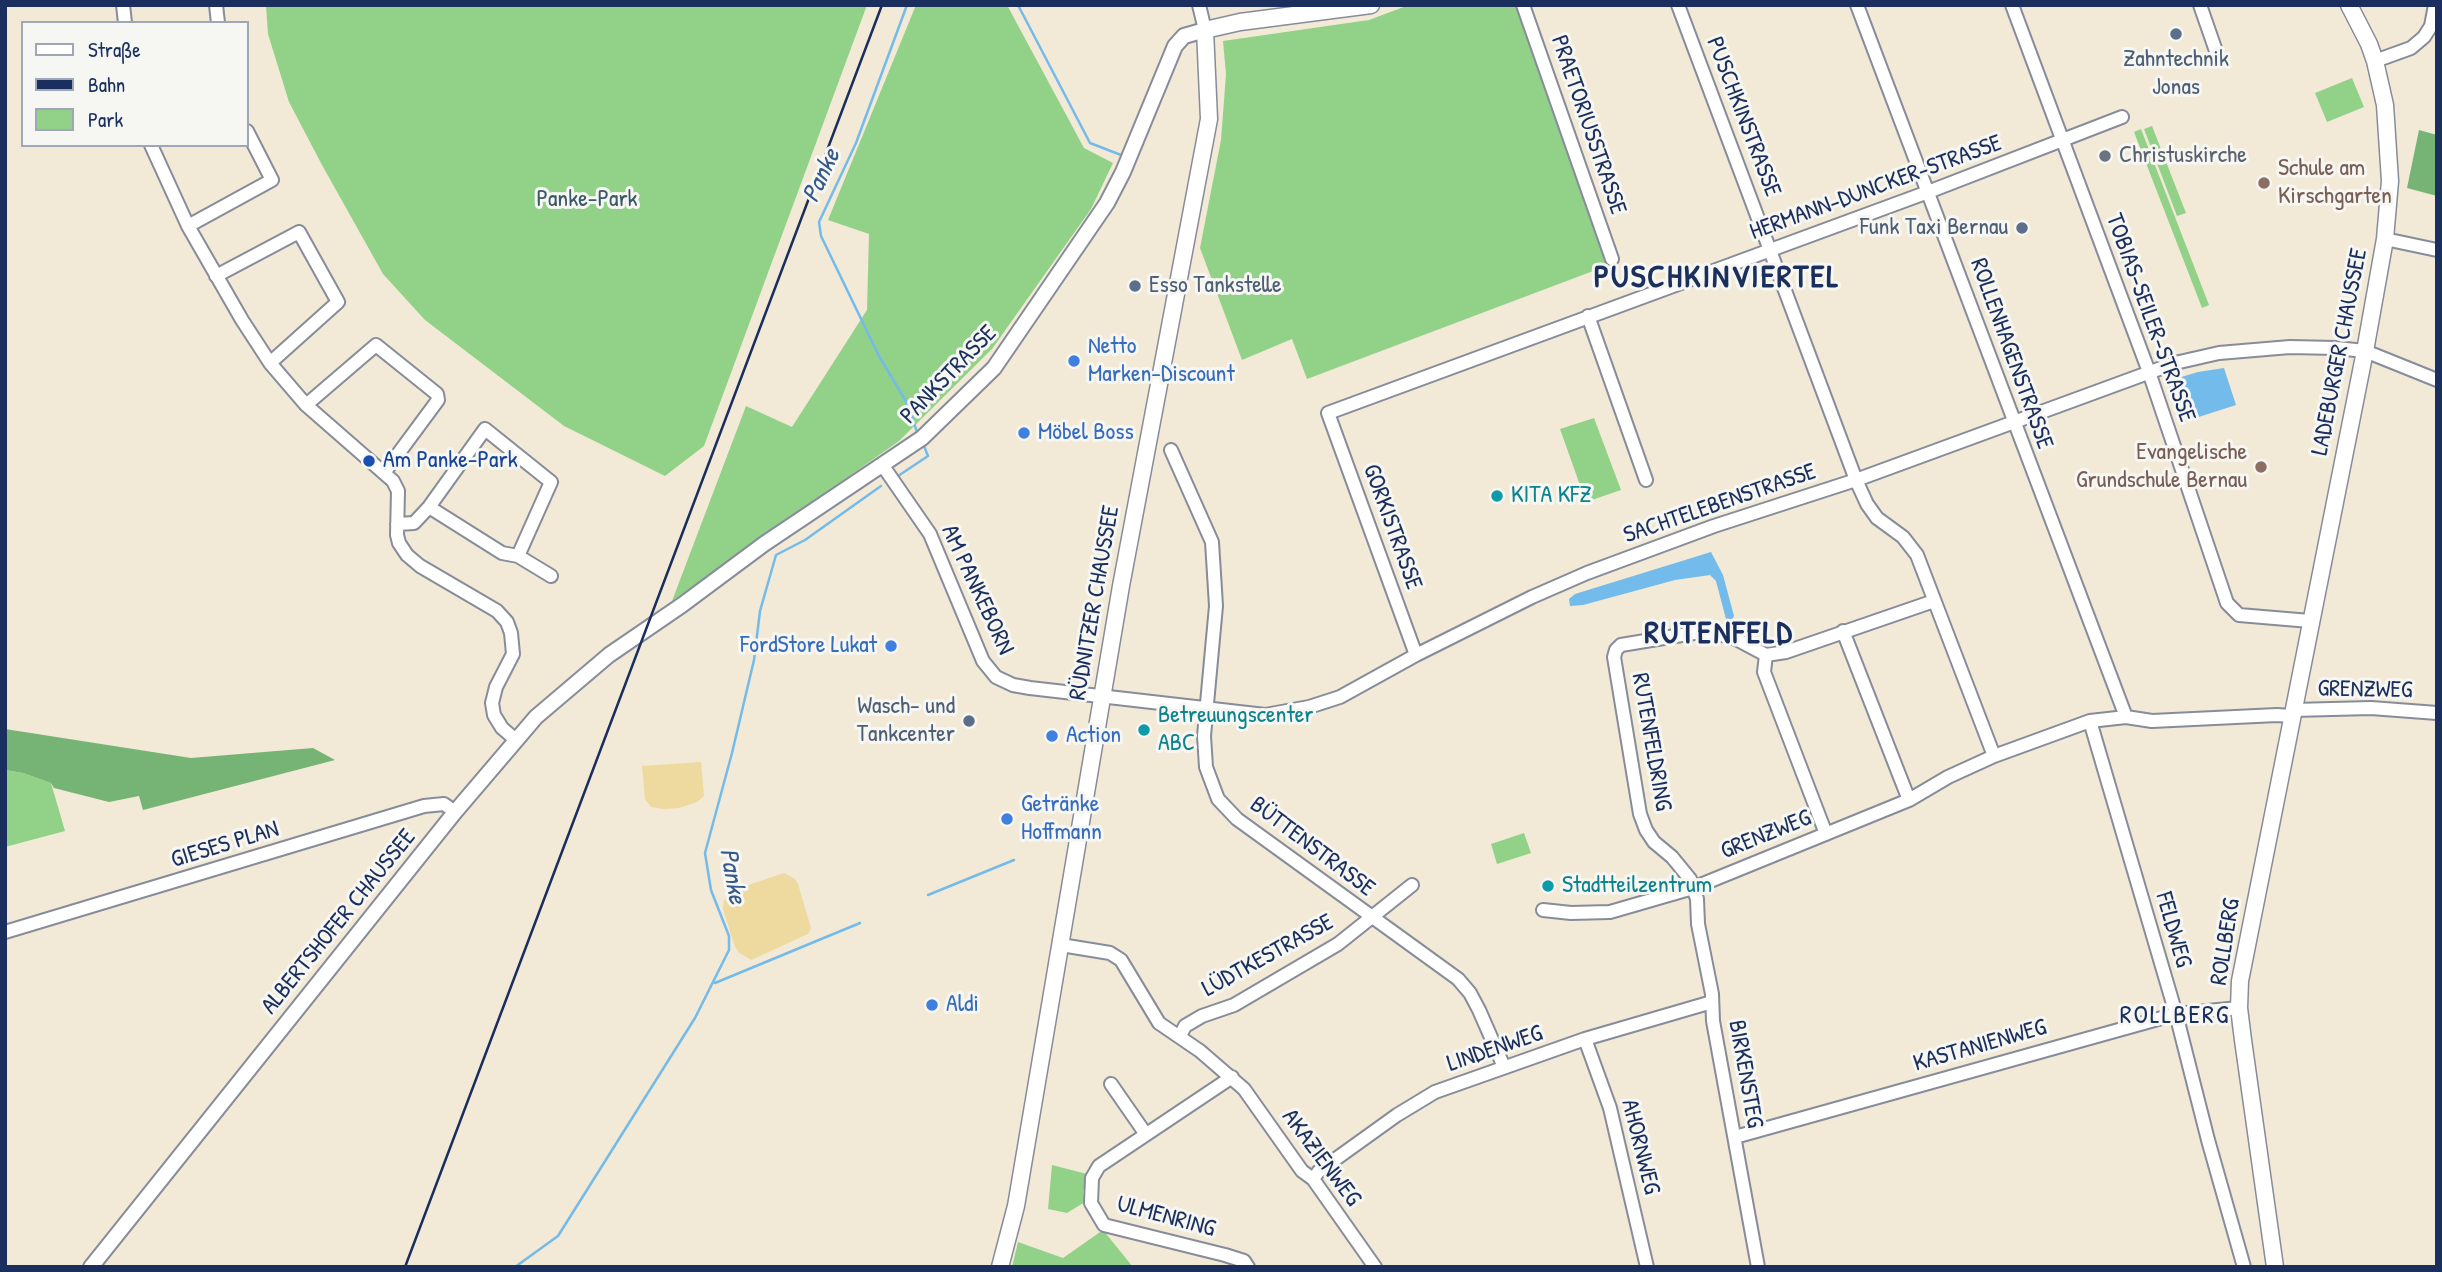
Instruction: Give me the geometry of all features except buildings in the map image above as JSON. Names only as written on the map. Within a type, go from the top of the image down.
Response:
[{"type":"main road","points":[[1205,30],[1240,22],[1370,5]]},
{"type":"main road","name":"LADEBURGER CHAUSSEE","points":[[2292,713],[2385,239],[2390,159],[2385,105],[2369,44],[2349,5]]},
{"type":"main road","name":"RÜDNITZER CHAUSSEE","points":[[1000,1267],[1016,1206],[1102,696],[1209,119],[1205,30]]},
{"type":"main road","name":"ROLLBERG","points":[[2275,1267],[2239,1008],[2242,965],[2292,713]]},
{"type":"street","points":[[1199,5],[1205,30]]},
{"type":"street","name":"PRAETORIUSSTRASSE","points":[[1523,5],[1612,259]]},
{"type":"street","name":"PUSCHKINSTRASSE","points":[[1678,5],[1856,480]]},
{"type":"street","name":"ROLLENHAGENSTRASSE","points":[[1857,5],[2126,718]]},
{"type":"street","name":"TOBIAS-SEILER-STRASSE","points":[[2012,5],[2149,372],[2227,603],[2239,615],[2310,621]]},
{"type":"street","points":[[2200,5],[2217,54]]},
{"type":"street","points":[[2375,61],[2411,48],[2424,37],[2431,26],[2435,5]]},
{"type":"street","name":"PANKSTRASSE","points":[[646,629],[764,544],[922,438],[994,368],[1107,203],[1123,172],[1175,46],[1184,36],[1205,30]]},
{"type":"street","name":"HERMANN-DUNCKER-STRASSE","points":[[1328,413],[1928,192],[2122,117]]},
{"type":"street","points":[[188,226],[272,180],[248,133]]},
{"type":"street","points":[[152,147],[188,226],[270,363],[306,405],[393,481],[398,491],[399,543],[407,555],[420,566],[498,611],[507,622],[513,654],[495,687],[492,703],[494,715],[516,740]]},
{"type":"street","points":[[216,276],[299,232],[338,302],[270,363]]},
{"type":"street","points":[[2385,239],[2437,250]]},
{"type":"street","points":[[1588,316],[1646,480]]},
{"type":"street","points":[[306,405],[376,345],[437,394],[438,400],[384,473]]},
{"type":"street","name":"SACHTELEBENSTRASSE","points":[[1102,696],[1265,715],[1309,707],[1340,697],[1416,655],[1587,573],[1714,526],[1856,480],[2175,363],[2219,353],[2290,347],[2365,351],[2437,380]]},
{"type":"street","name":"GORKISTRASSE","points":[[1328,413],[1416,655]]},
{"type":"street","points":[[397,524],[414,523],[429,507],[485,429],[551,482],[518,556]]},
{"type":"street","name":"BÜTTENSTRASSE","points":[[1171,450],[1212,542],[1216,606],[1206,708],[1206,767],[1218,799],[1237,818],[1458,979],[1469,993],[1504,1068]]},
{"type":"street","name":"AM PANKEBORN","points":[[883,466],[930,534],[983,661],[996,677],[1013,685],[1102,696]]},
{"type":"street","points":[[1856,480],[1877,518],[1903,537],[1917,555],[1994,755]]},
{"type":"street","points":[[429,507],[502,553],[518,556],[551,576]]},
{"type":"street","points":[[1826,834],[1764,672],[1766,655],[1786,652],[1934,601]]},
{"type":"street","name":"ALBERTSHOFER CHAUSSEE","points":[[91,1267],[455,812],[516,740],[554,701],[646,629]]},
{"type":"street","points":[[1843,631],[1909,800]]},
{"type":"street","name":"RUTENFELDRING","points":[[1693,888],[1682,867],[1654,842],[1640,814],[1614,657],[1616,650],[1621,645],[1700,632],[1736,639],[1766,655]]},
{"type":"street","name":"GRENZWEG","points":[[2126,718],[2152,721],[2371,708],[2437,713]]},
{"type":"street","points":[[2090,721],[2126,718]]},
{"type":"street","name":"GRENZWEG","points":[[1543,910],[1571,913],[1610,912],[1693,888],[1909,800],[1994,755],[2090,721]]},
{"type":"street","name":"FELDWEG","points":[[2090,721],[2176,1014],[2244,1267]]},
{"type":"street","name":"GIESES PLAN","points":[[5,932],[424,806],[444,804],[455,812]]},
{"type":"street","name":"LÜDTKESTRASSE","points":[[1180,1037],[1185,1026],[1234,1005],[1338,944],[1412,885]]},
{"type":"street","name":"BIRKENSTEG","points":[[1693,888],[1697,900],[1698,924],[1713,1021],[1758,1267]]},
{"type":"street","name":"AKAZIENWEG","points":[[1061,945],[1097,950],[1121,960],[1159,1023],[1232,1077],[1244,1089],[1302,1171],[1313,1179],[1375,1267]]},
{"type":"street","name":"LINDENWEG","points":[[1313,1179],[1319,1171],[1397,1115],[1435,1092],[1585,1040],[1712,1002]]},
{"type":"street","name":"KASTANIENWEG","points":[[1735,1137],[2176,1014],[2239,1008]]},
{"type":"street","name":"AHORNWEG","points":[[1585,1040],[1610,1108],[1647,1267]]},
{"type":"street","name":"ULMENRING","points":[[1232,1077],[1098,1166],[1092,1178],[1091,1203],[1104,1225],[1225,1255],[1244,1261],[1248,1267]]},
{"type":"street","points":[[1111,1084],[1146,1133]]},
{"type":"green space","name":"Panke-Park","points":[[266,5],[867,5],[704,446],[665,476],[564,426],[425,320],[383,274],[289,102],[268,34]]},
{"type":"green space","points":[[916,5],[1007,5],[1084,148],[1113,163],[1091,209],[992,349],[899,441],[672,601],[746,406],[792,427],[867,310],[869,234],[828,220]]},
{"type":"green space","points":[[1409,5],[1516,5],[1609,265],[1307,379],[1292,339],[1242,360],[1200,248],[1221,140],[1226,74],[1223,41],[1369,20]]},
{"type":"green space","points":[[2352,78],[2364,107],[2327,122],[2315,93]]},
{"type":"green space","points":[[2152,126],[2186,213],[2177,216],[2144,129]]},
{"type":"green space","points":[[2141,129],[2209,305],[2202,308],[2134,132]]},
{"type":"green space","points":[[2419,130],[2437,135],[2437,196],[2407,188]]},
{"type":"green space","points":[[1594,418],[1621,490],[1586,502],[1560,429]]},
{"type":"green space","points":[[5,729],[191,758],[313,748],[335,760],[143,810],[139,796],[109,802],[54,788],[51,783],[5,770]]},
{"type":"green space","points":[[5,770],[51,783],[65,831],[5,847]]},
{"type":"green space","points":[[1524,833],[1531,853],[1497,864],[1491,844]]},
{"type":"green space","points":[[1052,1165],[1087,1174],[1083,1192],[1085,1202],[1067,1213],[1048,1209]]},
{"type":"green space","points":[[1103,1230],[1133,1267],[1012,1267],[1018,1242],[1063,1258]]},
{"type":"sand","points":[[701,762],[704,796],[697,802],[679,808],[651,807],[645,799],[642,766]]},
{"type":"sand","points":[[784,873],[798,884],[811,928],[808,934],[751,960],[738,952],[734,944],[723,909],[724,901],[727,895],[737,889]]},
{"type":"water","points":[[2224,368],[2236,405],[2180,423],[2168,381]]},
{"type":"water","points":[[1711,552],[1723,575],[1734,616],[1732,620],[1726,619],[1716,581],[1710,575],[1675,580],[1583,605],[1570,606],[1569,599],[1575,594]]},
{"type":"waterway","name":"Panke","points":[[907,5],[856,143],[819,222],[821,236],[879,356],[907,403],[917,432]]},
{"type":"waterway","points":[[1018,5],[1090,143],[1121,155]]},
{"type":"waterway","name":"Panke","points":[[898,476],[928,456],[924,446]]},
{"type":"waterway","name":"Panke","points":[[515,1267],[558,1236],[695,1018],[729,950],[729,936],[711,890],[705,853],[732,753],[754,660],[760,611],[776,555],[805,540],[881,486]]},
{"type":"waterway","points":[[928,895],[1014,860]]},
{"type":"waterway","points":[[715,983],[860,923]]},
{"type":"railway","points":[[405,1267],[882,5]]},
{"type":"place","name":"Zahntechnik Jonas","points":[[2176,34]]},
{"type":"place","name":"Christuskirche","points":[[2105,156]]},
{"type":"place","name":"Schule am Kirschgarten","points":[[2264,183]]},
{"type":"place","name":"Funk Taxi Bernau","points":[[2022,228]]},
{"type":"place","name":"Esso Tankstelle","points":[[1135,286]]},
{"type":"place","name":"Netto Marken-Discount","points":[[1074,361]]},
{"type":"place","name":"Möbel Boss","points":[[1024,433]]},
{"type":"place","name":"Am Panke-Park","points":[[369,461]]},
{"type":"place","name":"Evangelische Grundschule Bernau","points":[[2261,467]]},
{"type":"place","name":"KITA KFZ","points":[[1497,496]]},
{"type":"place","name":"FordStore Lukat","points":[[891,646]]},
{"type":"place","name":"Wasch- und Tankcenter","points":[[969,721]]},
{"type":"place","name":"Betreuungscenter ABC","points":[[1144,730]]},
{"type":"place","name":"Action","points":[[1052,736]]},
{"type":"place","name":"Getränke Hoffmann","points":[[1007,819]]},
{"type":"place","name":"Stadtteilzentrum","points":[[1548,886]]},
{"type":"place","name":"Aldi","points":[[932,1005]]},
{"type":"district","name":"PUSCHKINVIERTEL","points":[[1717,278]]},
{"type":"district","name":"RUTENFELD","points":[[1719,634]]},
{"type":"district","name":"ROLLBERG","points":[[2175,1016]]}]
